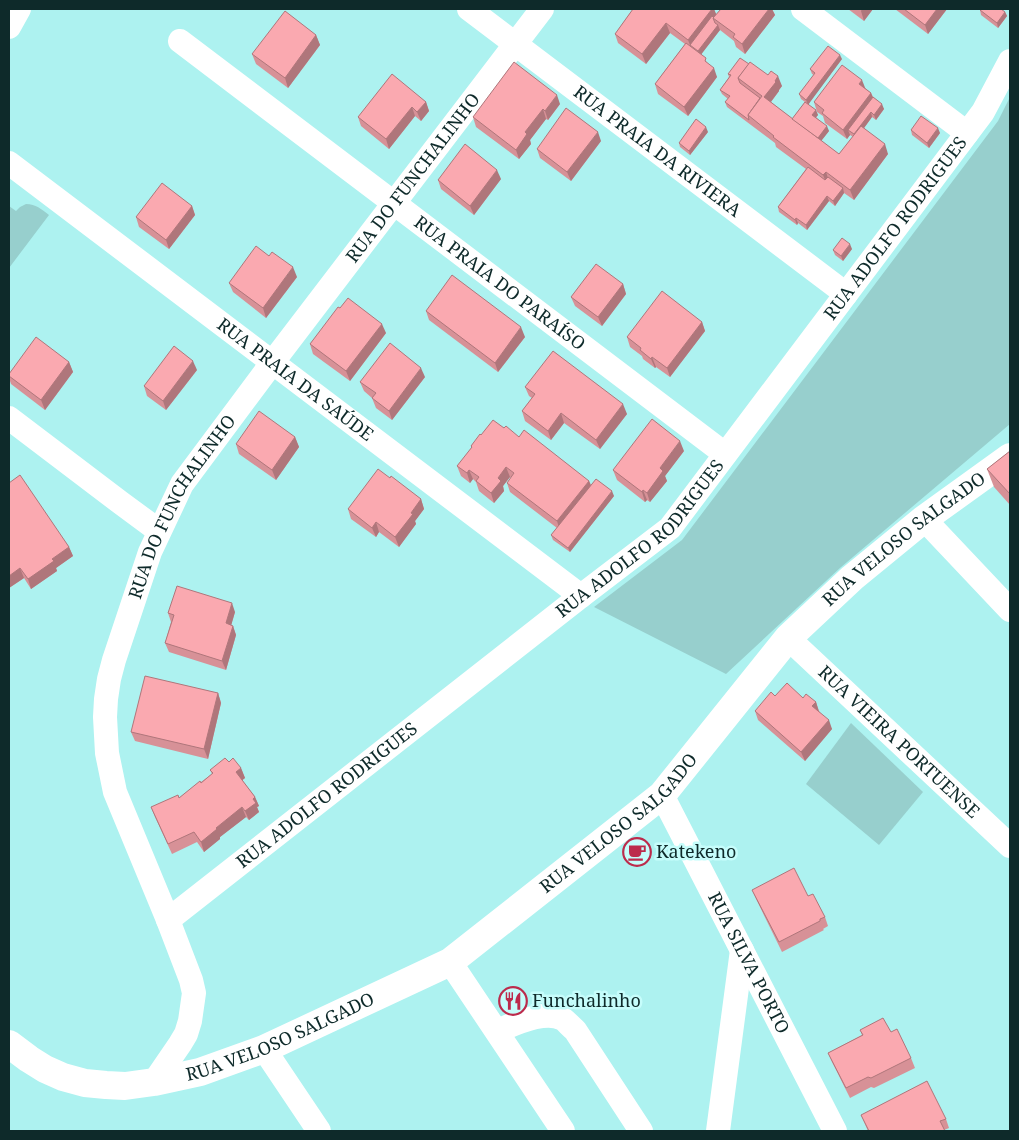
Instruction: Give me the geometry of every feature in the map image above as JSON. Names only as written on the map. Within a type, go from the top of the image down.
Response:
[{"type":"street","points":[[9,27],[19,9]]},
{"type":"street","name":"RUA PRAIA DA RIVIERA","points":[[470,9],[846,294]]},
{"type":"street","name":"RUA DO FUNCHALINHO","points":[[154,1082],[186,1034],[193,1006],[194,993],[191,980],[168,920],[115,792],[107,753],[105,726],[109,679],[150,552],[182,484],[542,9]]},
{"type":"street","points":[[803,9],[967,133]]},
{"type":"street","name":"RUA PRAIA DO PARAÍSO","points":[[180,41],[725,454]]},
{"type":"street","name":"RUA ADOLFO RODRIGUES","points":[[168,920],[580,596],[670,528],[983,112],[1010,61]]},
{"type":"street","name":"RUA PRAIA DA SAÚDE","points":[[9,163],[580,596]]},
{"type":"street","points":[[9,418],[160,531]]},
{"type":"street","name":"RUA VELOSO SALGADO","points":[[9,1044],[45,1069],[64,1078],[106,1086],[125,1086],[154,1082],[200,1072],[264,1049],[450,962],[662,795],[788,638],[852,578],[924,519],[1010,456]]},
{"type":"street","points":[[924,519],[1010,610]]},
{"type":"street","name":"RUA VIEIRA PORTUENSE","points":[[788,638],[1010,846]]},
{"type":"street","name":"RUA SILVA PORTO","points":[[662,795],[835,1131]]},
{"type":"street","points":[[718,1131],[742,950]]},
{"type":"street","points":[[450,962],[563,1131]]},
{"type":"street","points":[[497,1031],[534,1018],[554,1016],[564,1020],[575,1030],[641,1131]]},
{"type":"street","points":[[264,1049],[319,1131]]},
{"type":"shaded area","points":[[1010,97],[1010,424],[840,568],[726,674],[594,607],[682,540],[998,121]]},
{"type":"shaded area","points":[[26,204],[36,206],[49,215],[9,268],[9,206],[16,211]]},
{"type":"shaded area","points":[[851,723],[923,792],[879,845],[806,784]]},
{"type":"building","points":[[633,9],[712,9],[688,40],[666,23],[642,54],[615,34]]},
{"type":"building","points":[[721,9],[769,9],[742,44],[733,37],[735,34],[713,18]]},
{"type":"building","points":[[904,9],[937,9],[925,25]]},
{"type":"building","points":[[980,9],[1001,9],[1005,12],[997,23]]},
{"type":"building","points":[[285,11],[316,35],[285,78],[252,54]]},
{"type":"building","points":[[712,16],[718,25],[698,51],[690,45]]},
{"type":"building","points":[[686,43],[706,58],[705,61],[714,68],[684,107],[655,84]]},
{"type":"building","points":[[828,46],[840,55],[806,100],[799,94],[815,73],[810,69]]},
{"type":"building","points":[[740,58],[749,64],[738,78],[740,83],[760,98],[748,115],[749,120],[725,102],[730,96],[720,90],[731,75],[728,74]]},
{"type":"building","points":[[514,62],[557,95],[525,132],[527,134],[516,150],[473,117]]},
{"type":"building","points":[[750,62],[768,75],[771,71],[778,76],[776,82],[764,97],[839,154],[861,126],[885,144],[850,190],[826,172],[823,175],[773,137],[748,115],[762,96],[738,78]]},
{"type":"building","points":[[842,65],[862,80],[859,84],[871,93],[843,130],[822,113],[824,110],[814,102]]},
{"type":"building","points":[[392,74],[426,102],[417,112],[412,107],[386,139],[358,117]]},
{"type":"building","points":[[873,97],[882,104],[874,115],[871,112],[854,134],[848,130]]},
{"type":"building","points":[[805,102],[816,110],[812,115],[827,126],[818,138],[792,119]]},
{"type":"building","points":[[566,108],[598,132],[567,172],[537,149]]},
{"type":"building","points":[[921,116],[938,128],[927,143],[911,130]]},
{"type":"building","points":[[696,119],[706,127],[689,151],[679,143]]},
{"type":"building","points":[[465,144],[497,170],[470,206],[438,180]]},
{"type":"building","points":[[808,167],[825,180],[828,177],[843,188],[833,201],[827,196],[806,225],[796,218],[795,220],[778,207]]},
{"type":"building","points":[[162,183],[192,206],[166,240],[136,217]]},
{"type":"building","points":[[842,238],[850,244],[841,256],[833,250]]},
{"type":"building","points":[[256,246],[269,256],[272,252],[293,267],[263,308],[229,283]]},
{"type":"building","points":[[596,264],[623,284],[598,317],[571,297]]},
{"type":"building","points":[[452,275],[521,327],[495,363],[426,311]]},
{"type":"building","points":[[662,291],[702,322],[667,368],[652,357],[651,359],[627,337]]},
{"type":"building","points":[[348,298],[382,324],[346,371],[310,344],[338,307],[340,308]]},
{"type":"building","points":[[36,337],[69,362],[41,400],[9,376]]},
{"type":"building","points":[[390,343],[421,368],[389,411],[372,398],[376,393],[360,382]]},
{"type":"building","points":[[174,346],[193,361],[163,401],[144,386]]},
{"type":"building","points":[[553,351],[623,404],[596,440],[561,413],[548,431],[522,411],[535,394],[525,387]]},
{"type":"building","points":[[259,411],[295,437],[272,470],[236,444]]},
{"type":"building","points":[[652,419],[680,441],[660,468],[663,471],[647,493],[643,490],[642,492],[613,470]]},
{"type":"building","points":[[493,420],[504,428],[506,426],[519,437],[524,430],[589,481],[557,521],[507,483],[514,473],[506,467],[498,478],[501,481],[491,493],[476,481],[479,477],[469,470],[467,473],[457,466],[480,434]]},
{"type":"building","points":[[1010,451],[1010,494],[987,469]]},
{"type":"building","points":[[378,469],[390,478],[391,476],[421,499],[411,513],[413,514],[395,537],[376,522],[372,528],[348,509]]},
{"type":"building","points":[[20,475],[69,547],[52,559],[54,561],[28,579],[20,568],[9,576],[9,483]]},
{"type":"building","points":[[596,479],[612,491],[568,548],[551,535]]},
{"type":"building","points":[[177,586],[232,603],[226,623],[233,626],[222,661],[165,643],[174,615],[168,613]]},
{"type":"building","points":[[145,676],[218,693],[204,749],[131,732]]},
{"type":"building","points":[[787,683],[803,698],[806,694],[816,702],[812,706],[829,720],[801,752],[755,711],[771,692],[775,696]]},
{"type":"building","points":[[225,758],[229,762],[233,758],[241,768],[236,772],[255,797],[253,799],[256,803],[245,811],[242,807],[201,842],[194,832],[168,844],[151,807],[178,795],[179,798],[213,773],[210,770]]},
{"type":"building","points":[[794,868],[808,896],[813,894],[825,917],[779,942],[752,890]]},
{"type":"building","points":[[883,1018],[891,1032],[897,1029],[911,1058],[846,1088],[828,1053],[863,1035],[860,1030]]},
{"type":"building","points":[[927,1081],[946,1119],[940,1121],[945,1131],[869,1131],[861,1115]]},
{"type":"place","name":"Katekeno","points":[[637,852]]},
{"type":"place","name":"Funchalinho","points":[[513,1001]]}]
